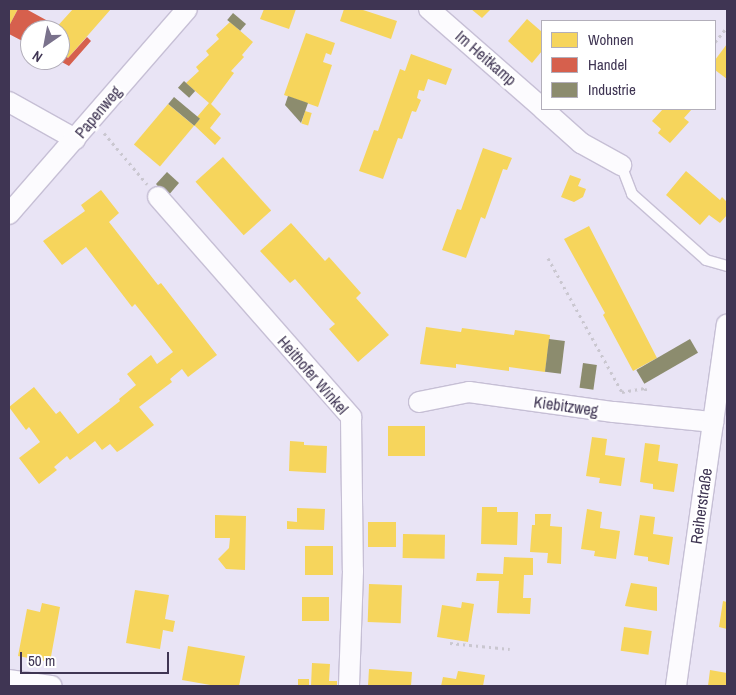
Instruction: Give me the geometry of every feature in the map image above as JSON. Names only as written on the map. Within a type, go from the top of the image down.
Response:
[{"type":"street","name":"Papenweg","points":[[9,214],[187,9]]},
{"type":"street","name":"Im Heitkamp","points":[[429,9],[541,106]]},
{"type":"street","points":[[9,102],[75,139]]},
{"type":"street","name":"Im Heitkamp","points":[[545,110],[581,143],[621,165]]},
{"type":"street","name":"Heithofer Winkel","points":[[158,197],[351,417],[353,571],[349,686]]},
{"type":"street","name":"Reiherstraße","points":[[676,686],[727,325]]},
{"type":"street","name":"Kiebitzweg","points":[[419,402],[469,392],[614,412],[713,422]]},
{"type":"street","points":[[9,680],[52,686]]},
{"type":"lane","points":[[621,165],[632,194],[706,260],[727,266]]},
{"type":"path","points":[[716,41],[727,27]]},
{"type":"path","points":[[92,119],[158,197]]},
{"type":"path","points":[[548,258],[622,392],[645,388],[648,393]]},
{"type":"path","points":[[450,642],[510,649]]},
{"type":"building: Wohnen","points":[[10,9],[18,9],[9,26],[9,12]]},
{"type":"building: Wohnen","points":[[73,9],[111,9],[70,56],[70,20],[63,20]]},
{"type":"building: Wohnen","points":[[264,9],[296,9],[289,29],[260,19]]},
{"type":"building: Wohnen","points":[[344,9],[360,9],[397,21],[391,39],[340,21]]},
{"type":"building: Wohnen","points":[[471,9],[491,9],[482,18]]},
{"type":"building: Wohnen","points":[[527,19],[541,31],[541,52],[532,63],[508,41]]},
{"type":"building: Wohnen","points":[[230,22],[253,42],[242,55],[244,57],[231,71],[234,73],[211,104],[221,114],[210,128],[221,138],[215,145],[194,125],[200,119],[197,117],[209,103],[186,83],[199,71],[196,67],[209,55],[206,51],[219,39],[216,35]]},
{"type":"building: Wohnen","points":[[306,33],[335,43],[331,55],[326,53],[323,62],[332,65],[318,107],[284,95]]},
{"type":"building: Wohnen","points":[[727,44],[727,79],[716,71],[716,59]]},
{"type":"building: Wohnen","points":[[411,54],[452,69],[446,85],[428,79],[424,91],[419,90],[417,98],[421,100],[416,112],[412,111],[402,139],[398,138],[383,179],[359,171],[374,130],[378,131],[400,69],[405,71]]},
{"type":"building: Wohnen","points":[[168,104],[194,126],[160,166],[134,145]]},
{"type":"building: Wohnen","points":[[662,110],[691,110],[684,118],[689,122],[670,143],[658,133],[661,129],[652,121]]},
{"type":"building: Wohnen","points":[[305,111],[312,113],[308,125],[301,123]]},
{"type":"building: Wohnen","points":[[483,148],[512,158],[507,170],[503,169],[485,219],[481,217],[466,258],[442,250],[457,209],[461,210]]},
{"type":"building: Wohnen","points":[[223,157],[271,211],[244,235],[196,182]]},
{"type":"building: Wohnen","points":[[686,171],[720,200],[722,197],[727,202],[727,215],[720,223],[709,215],[700,225],[666,195]]},
{"type":"building: Wohnen","points":[[570,175],[581,179],[578,186],[586,189],[583,197],[574,202],[561,197]]},
{"type":"building: Wohnen","points":[[101,190],[119,213],[109,222],[158,285],[161,283],[217,355],[188,377],[182,369],[170,379],[172,382],[139,407],[154,425],[122,449],[117,452],[110,444],[102,450],[95,441],[70,460],[67,456],[54,467],[57,470],[39,484],[19,458],[40,442],[29,427],[26,430],[9,407],[34,387],[56,414],[60,411],[78,434],[120,401],[119,399],[136,385],[127,374],[151,355],[157,364],[173,352],[135,304],[132,307],[86,247],[62,265],[43,241],[85,211],[81,205]]},
{"type":"building: Wohnen","points":[[291,223],[325,261],[329,257],[361,293],[356,298],[389,335],[358,362],[329,329],[335,324],[295,279],[290,283],[260,251]]},
{"type":"building: Wohnen","points":[[589,226],[657,358],[633,371],[603,315],[605,313],[564,239]]},
{"type":"building: Wohnen","points":[[426,327],[461,332],[462,328],[514,335],[515,330],[550,335],[545,372],[509,367],[509,371],[456,364],[456,368],[420,364]]},
{"type":"building: Wohnen","points":[[388,426],[425,426],[425,456],[388,456]]},
{"type":"building: Wohnen","points":[[592,437],[607,439],[605,455],[625,458],[621,486],[599,483],[600,478],[586,476]]},
{"type":"building: Wohnen","points":[[290,441],[304,442],[304,445],[327,446],[326,473],[289,471]]},
{"type":"building: Wohnen","points":[[645,443],[660,445],[658,461],[678,464],[674,492],[653,489],[653,484],[640,482]]},
{"type":"building: Wohnen","points":[[482,507],[497,507],[497,512],[518,512],[517,545],[481,544]]},
{"type":"building: Wohnen","points":[[297,508],[325,509],[324,530],[287,529],[287,521],[297,522]]},
{"type":"building: Wohnen","points":[[587,509],[602,512],[600,528],[620,531],[616,559],[594,556],[595,551],[581,549]]},
{"type":"building: Wohnen","points":[[535,514],[551,514],[550,526],[562,527],[561,564],[547,563],[548,553],[530,552],[532,525],[535,525]]},
{"type":"building: Wohnen","points":[[215,515],[246,516],[245,570],[226,569],[218,559],[229,548],[230,538],[215,538]]},
{"type":"building: Wohnen","points":[[640,515],[655,517],[653,534],[673,537],[669,565],[648,561],[648,557],[634,555]]},
{"type":"building: Wohnen","points":[[368,522],[396,522],[396,547],[368,547]]},
{"type":"building: Wohnen","points":[[403,534],[445,535],[445,559],[403,558]]},
{"type":"building: Wohnen","points":[[305,546],[333,546],[333,575],[305,575]]},
{"type":"building: Wohnen","points":[[504,557],[533,558],[533,575],[524,575],[523,598],[531,598],[530,614],[497,613],[499,581],[476,581],[477,573],[503,574]]},
{"type":"building: Wohnen","points":[[631,583],[657,587],[657,611],[625,606]]},
{"type":"building: Wohnen","points":[[369,584],[402,585],[401,623],[368,622]]},
{"type":"building: Wohnen","points":[[135,590],[169,595],[165,619],[175,621],[173,632],[163,630],[160,649],[126,643]]},
{"type":"building: Wohnen","points":[[302,597],[329,597],[329,621],[302,621]]},
{"type":"building: Wohnen","points":[[723,601],[727,602],[727,629],[719,627]]},
{"type":"building: Wohnen","points":[[462,602],[474,604],[468,642],[437,637],[442,605],[461,608]]},
{"type":"building: Wohnen","points":[[42,603],[60,607],[50,662],[18,656],[27,609],[40,612]]},
{"type":"building: Wohnen","points":[[624,627],[652,631],[648,655],[621,651]]},
{"type":"building: Wohnen","points":[[188,646],[245,656],[239,686],[216,686],[182,680]]},
{"type":"building: Wohnen","points":[[312,663],[330,664],[329,681],[337,681],[337,686],[311,686]]},
{"type":"building: Wohnen","points":[[369,669],[412,672],[411,686],[368,686]]},
{"type":"building: Wohnen","points":[[710,670],[727,673],[727,686],[708,686]]},
{"type":"building: Wohnen","points":[[458,671],[485,675],[483,686],[441,686],[443,677],[456,679]]},
{"type":"building: Wohnen","points":[[298,679],[309,679],[309,686],[298,686]]},
{"type":"building: Handel","points":[[18,9],[26,9],[46,20],[20,20],[20,40],[9,34],[9,26]]},
{"type":"building: Handel","points":[[87,37],[91,41],[70,65],[70,56]]},
{"type":"building: Industrie","points":[[233,13],[246,24],[240,31],[227,20]]},
{"type":"building: Industrie","points":[[184,81],[195,91],[189,98],[178,88]]},
{"type":"building: Industrie","points":[[288,96],[308,103],[301,123],[285,105]]},
{"type":"building: Industrie","points":[[174,97],[200,119],[194,126],[168,104]]},
{"type":"building: Industrie","points":[[167,172],[179,183],[167,197],[156,184]]},
{"type":"building: Industrie","points":[[549,339],[565,341],[561,374],[545,372]]},
{"type":"building: Industrie","points":[[690,339],[698,353],[644,384],[636,370]]},
{"type":"building: Industrie","points":[[583,363],[597,365],[593,390],[580,388]]}]
